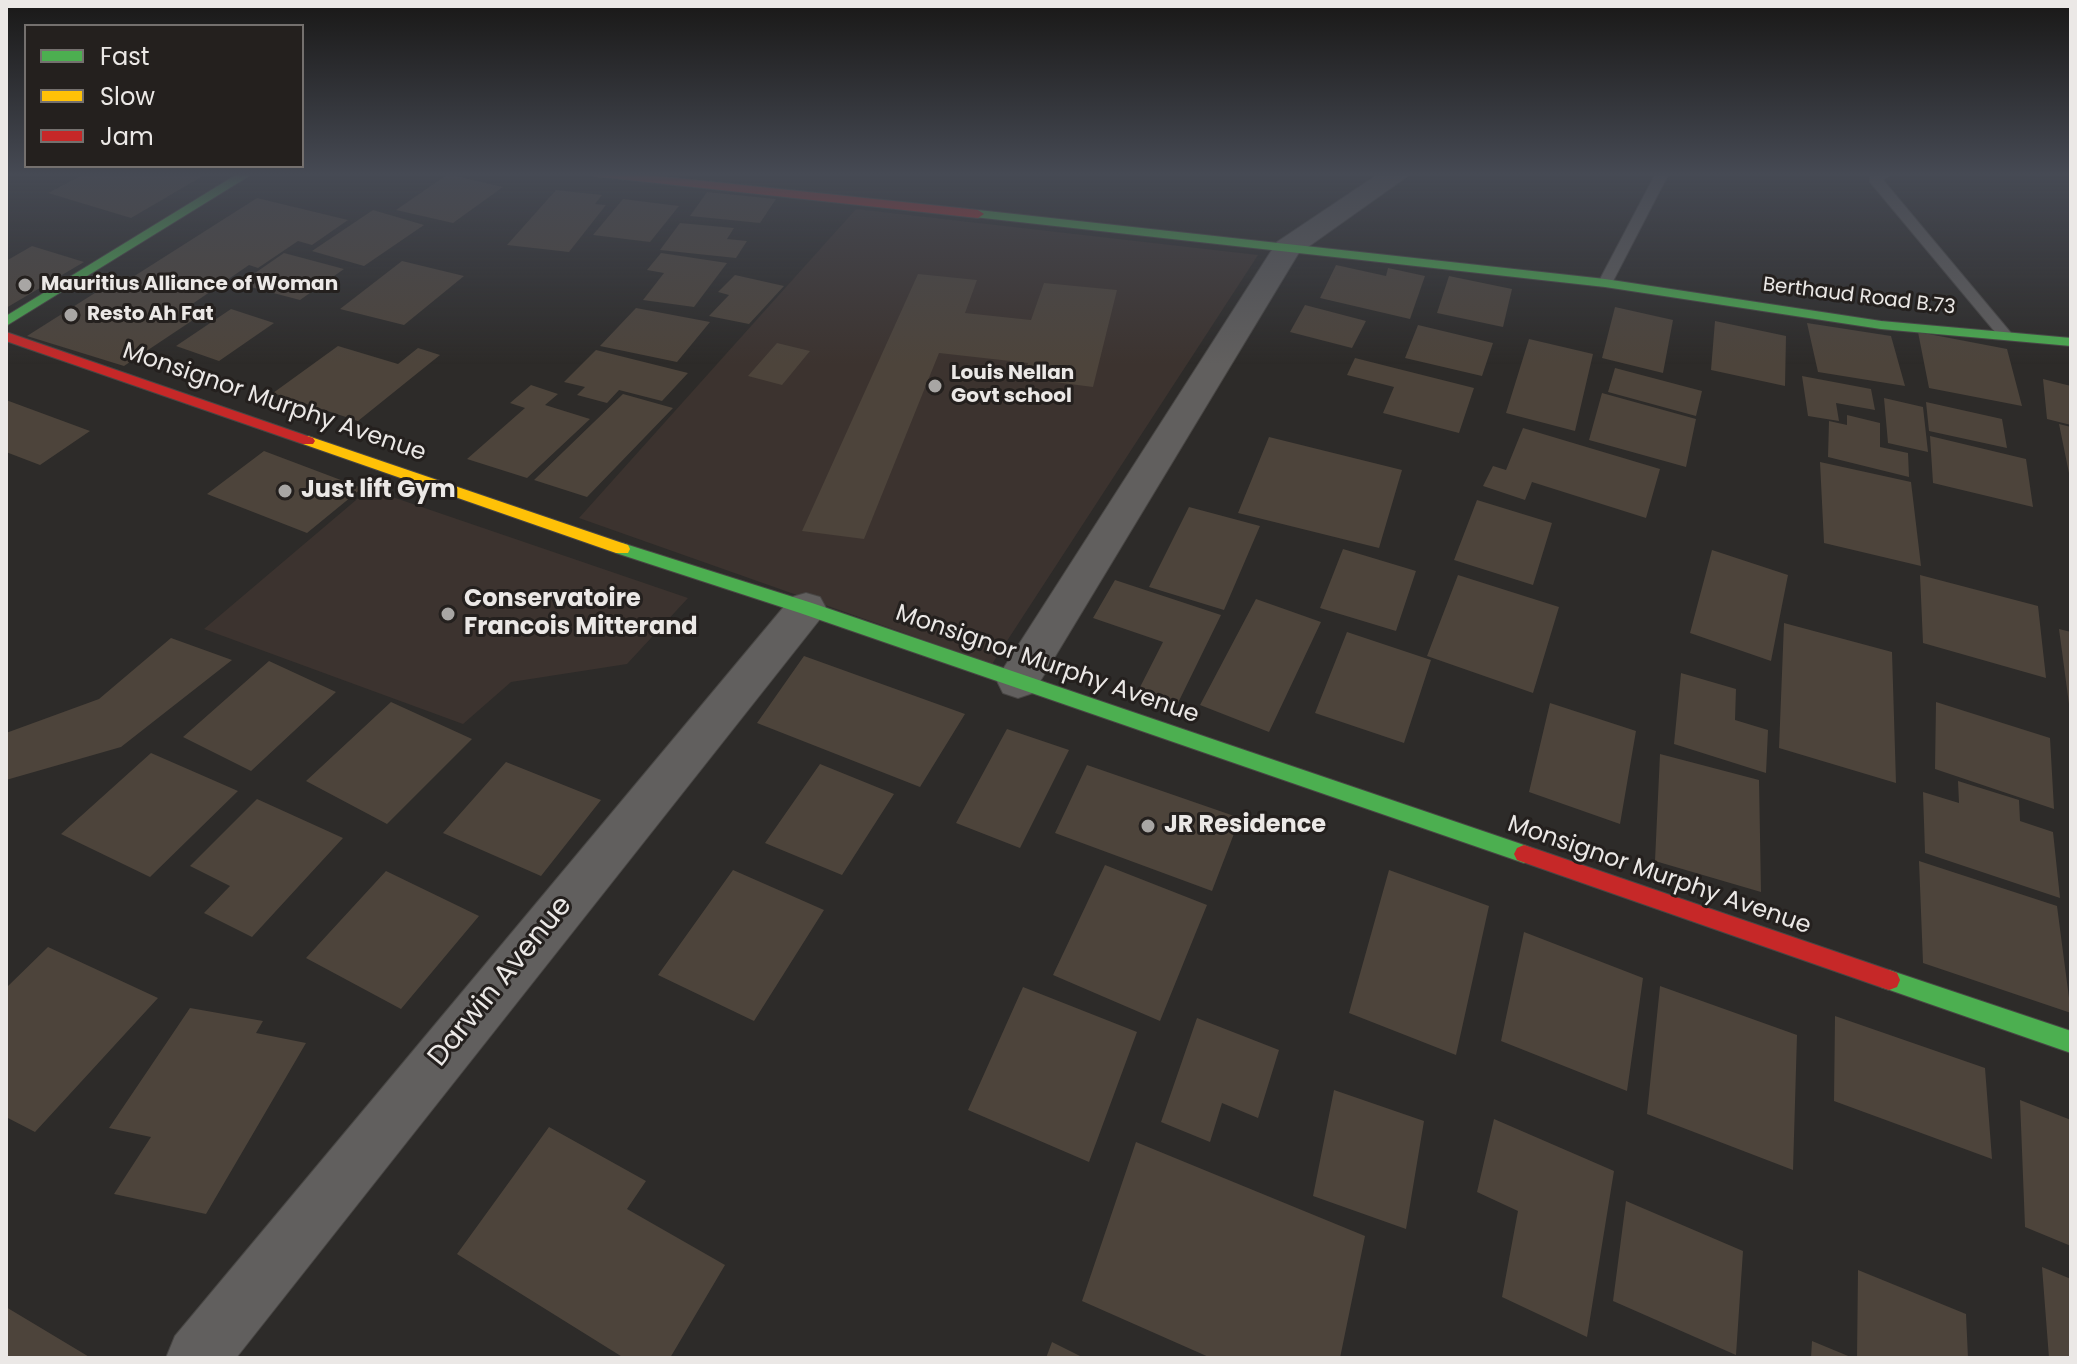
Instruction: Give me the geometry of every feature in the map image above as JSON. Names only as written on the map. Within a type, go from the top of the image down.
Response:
[{"type":"main road","points":[[6,322],[142,237]]},
{"type":"main road","name":"Berthaud Road B.73","points":[[1182,237],[1605,283],[1881,325],[2071,342]]},
{"type":"main road","name":"Monsignor Murphy Avenue","points":[[6,336],[578,535],[806,608],[2071,1042]]},
{"type":"street","points":[[1018,681],[1287,248],[1304,237]]},
{"type":"street","name":"Darwin Avenue","points":[[197,1358],[806,608]]},
{"type":"lane","points":[[1605,283],[1629,237]]},
{"type":"lane","points":[[1923,237],[2006,336]]},
{"type":"shaded area","name":"Louis Nellan Govt school","points":[[831,237],[1098,237],[1258,255],[992,664],[579,518]]},
{"type":"shaded area","name":"Conservatoire Francois Mitterand","points":[[369,489],[688,598],[627,664],[511,682],[463,724],[204,629]]},
{"type":"building","points":[[196,237],[324,237],[312,245],[298,241],[258,268],[249,265],[185,309],[202,314],[124,366],[27,336],[106,286],[114,289]]},
{"type":"building","points":[[333,237],[407,237],[364,266],[312,251]]},
{"type":"building","points":[[514,237],[581,237],[569,252],[507,245]]},
{"type":"building","points":[[606,237],[654,237],[650,242]]},
{"type":"building","points":[[670,237],[728,237],[727,239],[747,241],[736,258],[660,250]]},
{"type":"building","name":"Mauritius Alliance of Woman","points":[[32,246],[84,262],[6,308],[6,261]]},
{"type":"building","points":[[284,253],[344,269],[300,300],[239,284]]},
{"type":"building","points":[[661,253],[727,263],[694,307],[643,300],[664,273],[647,270]]},
{"type":"building","points":[[402,261],[464,276],[404,325],[340,309]]},
{"type":"building","points":[[1336,265],[1386,276],[1388,268],[1425,276],[1410,319],[1320,298]]},
{"type":"building","name":"Louis Nellan Govt school","points":[[918,274],[977,280],[965,313],[1031,320],[1044,283],[1117,290],[1093,387],[1023,378],[1028,363],[939,353],[864,539],[802,531]]},
{"type":"building","points":[[735,275],[784,286],[749,324],[709,316],[729,295],[718,292]]},
{"type":"building","points":[[1449,276],[1512,289],[1503,327],[1437,313]]},
{"type":"building","points":[[1305,305],[1366,321],[1352,348],[1290,332]]},
{"type":"building","points":[[1615,307],[1673,320],[1663,373],[1602,358]]},
{"type":"building","points":[[636,308],[710,322],[677,362],[600,346]]},
{"type":"building","points":[[231,309],[274,323],[219,361],[176,346]]},
{"type":"building","points":[[1715,321],[1786,336],[1785,386],[1711,370]]},
{"type":"building","points":[[1807,323],[1891,336],[1905,386],[1818,372]]},
{"type":"building","points":[[1418,325],[1493,343],[1482,376],[1405,358]]},
{"type":"building","points":[[1918,332],[2007,349],[2022,406],[1929,388]]},
{"type":"building","points":[[1529,339],[1593,354],[1575,431],[1506,413]]},
{"type":"building","points":[[777,343],[810,351],[782,385],[748,376]]},
{"type":"building","points":[[338,346],[398,364],[418,348],[440,355],[358,421],[273,393]]},
{"type":"building","points":[[596,350],[688,373],[662,401],[619,390],[607,403],[577,395],[585,387],[564,382]]},
{"type":"building","points":[[1355,358],[1474,388],[1459,433],[1383,413],[1394,387],[1347,375]]},
{"type":"building","points":[[1615,368],[1702,391],[1696,416],[1608,392]]},
{"type":"building","points":[[1802,376],[1871,389],[1875,410],[1836,403],[1839,421],[1808,416]]},
{"type":"building","points":[[2043,379],[2071,386],[2071,425],[2047,419]]},
{"type":"building","points":[[531,385],[558,394],[545,405],[590,419],[527,478],[467,459],[525,408],[510,403]]},
{"type":"building","points":[[1602,393],[1696,419],[1686,467],[1589,440]]},
{"type":"building","points":[[623,394],[673,408],[587,497],[534,480]]},
{"type":"building","points":[[1884,398],[1923,407],[1928,452],[1888,443]]},
{"type":"building","points":[[6,400],[90,431],[40,465],[6,452]]},
{"type":"building","points":[[1926,402],[2002,419],[2007,448],[1929,431]]},
{"type":"building","points":[[1847,415],[1880,423],[1880,447],[1908,453],[1909,477],[1828,457],[1829,421],[1847,425]]},
{"type":"building","points":[[2059,424],[2071,427],[2071,478],[2070,478]]},
{"type":"building","points":[[1523,428],[1660,469],[1646,518],[1532,482],[1525,500],[1483,486],[1493,466],[1506,470]]},
{"type":"building","points":[[1930,436],[2026,459],[2033,507],[1933,483]]},
{"type":"building","points":[[1269,437],[1402,470],[1379,548],[1238,513]]},
{"type":"building","name":"Just lift Gym","points":[[264,451],[362,488],[307,533],[207,494]]},
{"type":"building","points":[[1820,462],[1911,482],[1921,566],[1824,543]]},
{"type":"building","points":[[1477,500],[1552,523],[1533,585],[1454,560]]},
{"type":"building","points":[[1189,507],[1260,526],[1224,610],[1149,587]]},
{"type":"building","points":[[1343,549],[1416,571],[1396,631],[1320,608]]},
{"type":"building","points":[[1712,550],[1788,575],[1771,661],[1690,633]]},
{"type":"building","points":[[1458,575],[1559,607],[1533,693],[1427,656]]},
{"type":"building","points":[[1920,575],[2038,606],[2046,678],[1923,643]]},
{"type":"building","points":[[1115,580],[1221,615],[1175,709],[1136,695],[1163,642],[1093,618]]},
{"type":"building","points":[[1256,599],[1321,622],[1269,732],[1200,705]]},
{"type":"building","points":[[1784,623],[1892,652],[1896,783],[1779,748]]},
{"type":"building","points":[[2059,629],[2071,632],[2069,704]]},
{"type":"building","points":[[1347,632],[1431,660],[1404,743],[1315,713]]},
{"type":"building","points":[[171,638],[232,660],[121,747],[6,780],[6,733],[99,699]]},
{"type":"building","points":[[804,656],[965,714],[920,787],[757,723]]},
{"type":"building","points":[[269,661],[336,692],[251,771],[183,737]]},
{"type":"building","points":[[1681,673],[1736,689],[1735,720],[1768,730],[1766,773],[1674,744]]},
{"type":"building","points":[[391,702],[472,739],[387,824],[306,781]]},
{"type":"building","points":[[1936,702],[2050,738],[2054,809],[1935,769]]},
{"type":"building","points":[[1550,703],[1636,731],[1620,824],[1529,792]]},
{"type":"building","points":[[1007,729],[1069,750],[1020,848],[956,823]]},
{"type":"building","points":[[151,753],[238,791],[150,877],[61,834]]},
{"type":"building","points":[[1660,754],[1759,780],[1761,892],[1655,861]]},
{"type":"building","points":[[506,762],[601,800],[541,876],[443,833]]},
{"type":"building","points":[[820,764],[894,794],[842,875],[765,843]]},
{"type":"building","name":"JR Residence","points":[[1087,765],[1240,818],[1212,891],[1055,833]]},
{"type":"building","points":[[1958,781],[2019,800],[2020,821],[2053,832],[2060,898],[1925,853],[1923,792],[1959,803]]},
{"type":"building","points":[[257,799],[343,838],[252,937],[204,913],[230,886],[190,866]]},
{"type":"building","points":[[1919,861],[2057,906],[2071,1013],[1923,963]]},
{"type":"building","points":[[1105,865],[1207,905],[1160,1021],[1053,975]]},
{"type":"building","points":[[733,870],[824,910],[754,1021],[658,975]]},
{"type":"building","points":[[1389,870],[1489,906],[1456,1055],[1349,1013]]},
{"type":"building","points":[[386,871],[479,916],[401,1009],[306,958]]},
{"type":"building","points":[[1524,932],[1643,978],[1627,1091],[1501,1041]]},
{"type":"building","points":[[48,947],[158,998],[35,1132],[6,1117],[6,988]]},
{"type":"building","points":[[1660,986],[1797,1035],[1793,1170],[1647,1114]]},
{"type":"building","points":[[1023,987],[1137,1032],[1089,1162],[968,1110]]},
{"type":"building","points":[[190,1008],[263,1021],[256,1033],[306,1043],[206,1214],[114,1194],[151,1137],[109,1128]]},
{"type":"building","points":[[1835,1016],[1985,1068],[1992,1159],[1834,1101]]},
{"type":"building","points":[[1197,1018],[1279,1050],[1258,1118],[1222,1103],[1210,1142],[1161,1122]]},
{"type":"building","points":[[1334,1090],[1424,1121],[1406,1229],[1313,1196]]},
{"type":"building","points":[[2020,1100],[2071,1120],[2071,1246],[2025,1227]]},
{"type":"building","points":[[1494,1119],[1614,1171],[1587,1337],[1502,1297],[1518,1211],[1477,1192]]},
{"type":"building","points":[[549,1127],[646,1181],[627,1209],[725,1265],[670,1358],[624,1358],[457,1254]]},
{"type":"building","points":[[1136,1142],[1365,1236],[1340,1358],[1211,1358],[1082,1301]]},
{"type":"building","points":[[1626,1201],[1743,1251],[1736,1355],[1613,1301]]},
{"type":"building","points":[[2042,1267],[2071,1279],[2071,1358],[2049,1358]]},
{"type":"building","points":[[1858,1270],[1966,1314],[1968,1358],[1857,1358]]},
{"type":"building","points":[[6,1307],[91,1358],[6,1358]]},
{"type":"building","points":[[1812,1341],[1853,1358],[1811,1358]]},
{"type":"building","points":[[1052,1342],[1084,1358],[1046,1358]]},
{"type":"traffic: fast","points":[[6,322],[145,237]]},
{"type":"traffic: fast","points":[[1184,237],[1605,283],[1881,325],[2071,342]]},
{"type":"traffic: fast","points":[[622,549],[806,608],[1524,854]]},
{"type":"traffic: fast","points":[[1889,980],[2071,1042]]},
{"type":"traffic: slow","points":[[308,441],[622,549]]},
{"type":"traffic: jam","points":[[6,336],[308,441]]},
{"type":"traffic: jam","points":[[1524,854],[1889,980]]},
{"type":"place","name":"Mauritius Alliance of Woman","points":[[25,285]]},
{"type":"place","name":"Resto Ah Fat","points":[[71,315]]},
{"type":"place","name":"Louis Nellan Govt school","points":[[935,386]]},
{"type":"place","name":"Just lift Gym","points":[[285,491]]},
{"type":"place","name":"Conservatoire Francois Mitterand","points":[[448,614]]},
{"type":"place","name":"JR Residence","points":[[1148,826]]}]
